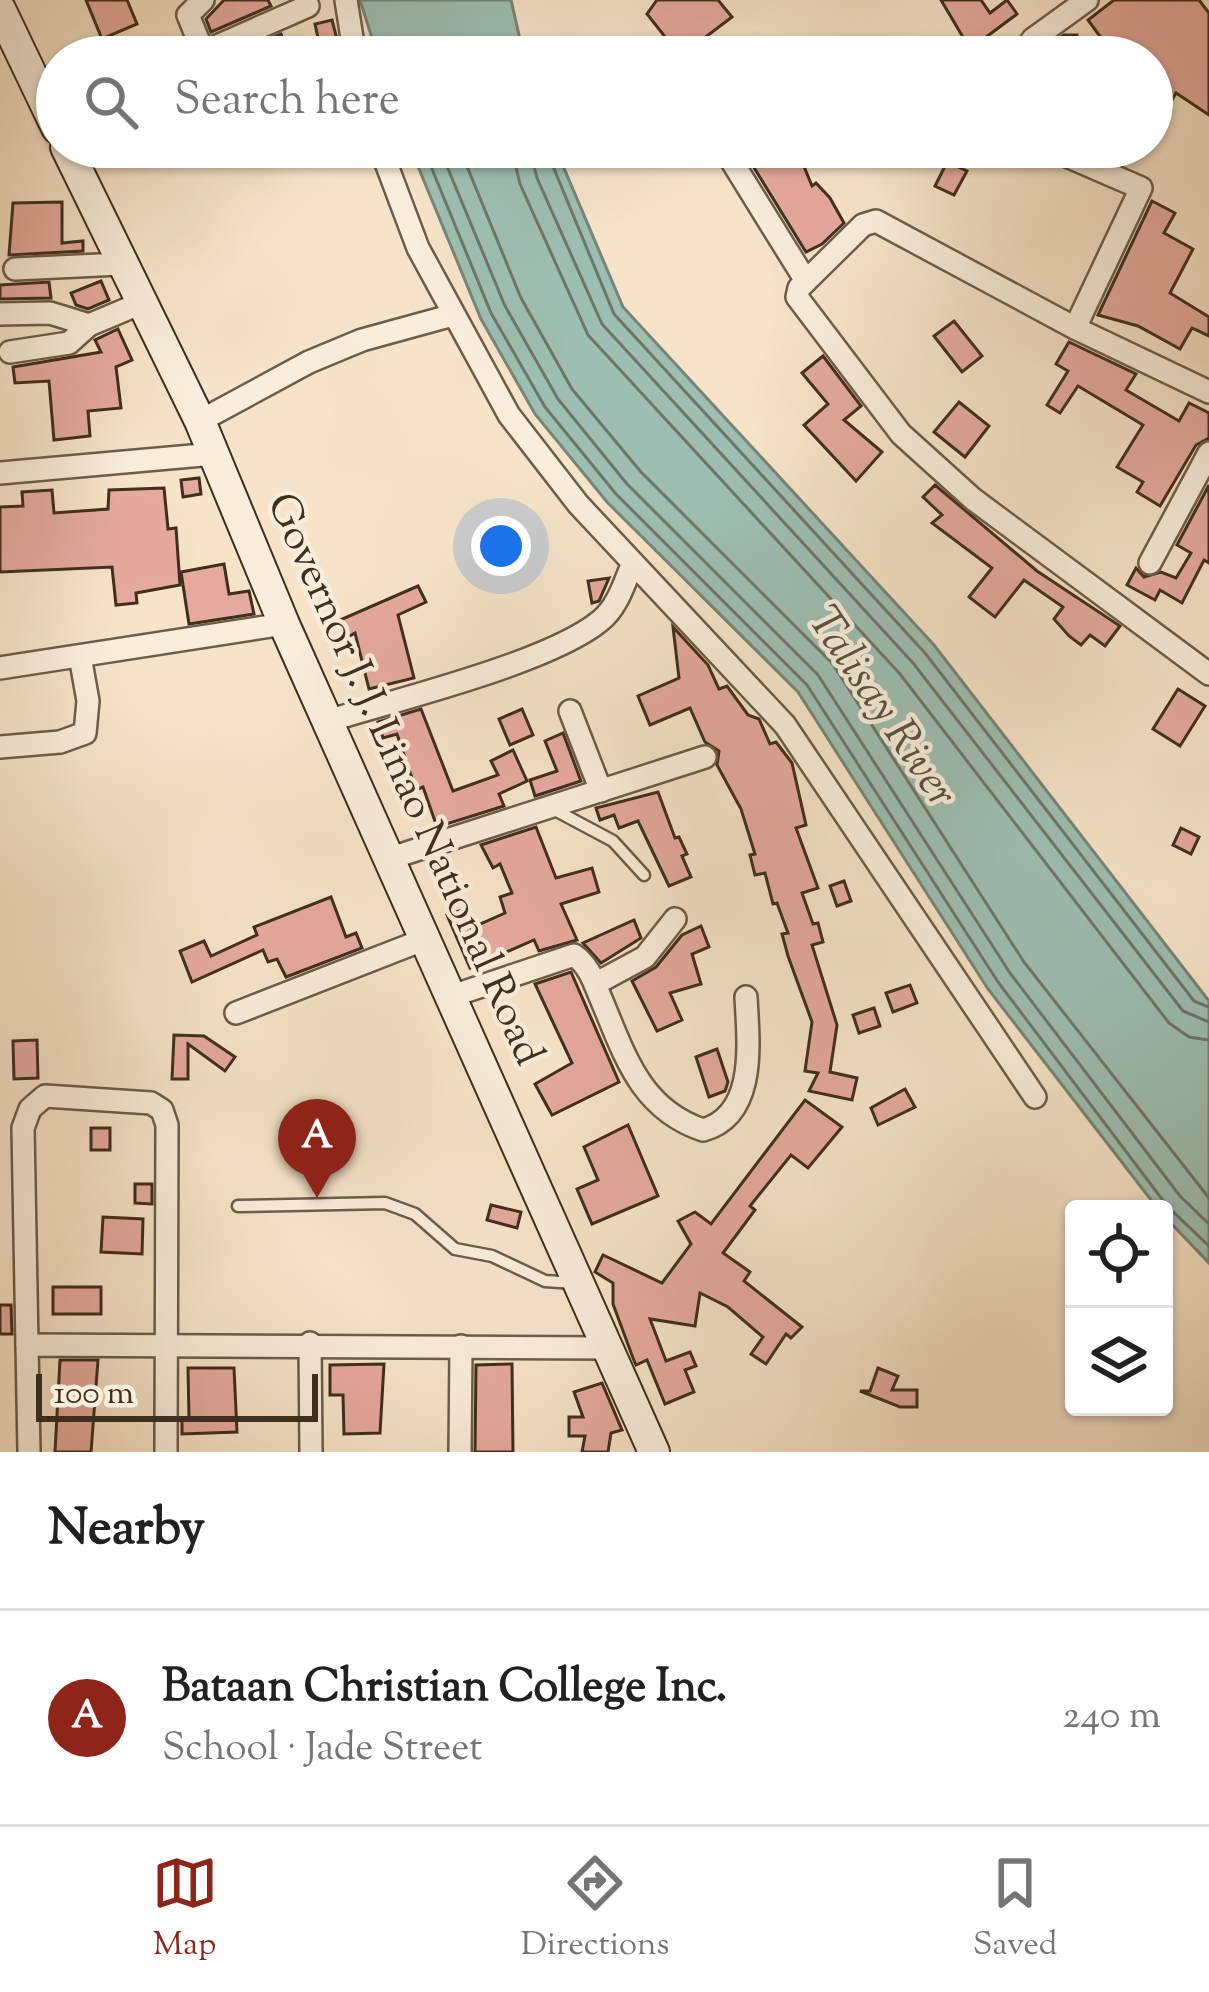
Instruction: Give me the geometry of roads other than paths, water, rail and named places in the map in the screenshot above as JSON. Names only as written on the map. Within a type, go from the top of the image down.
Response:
[{"type":"main road","name":"Governor J. J. Linao National Road","points":[[0,9],[11,61],[36,97]]},
{"type":"main road","name":"Governor J. J. Linao National Road","points":[[76,168],[200,422],[284,624],[654,1452]]},
{"type":"street","points":[[193,36],[188,15],[203,0]]},
{"type":"street","points":[[346,0],[352,36]]},
{"type":"street","points":[[1037,36],[1087,0]]},
{"type":"street","points":[[239,36],[308,6]]},
{"type":"street","points":[[388,168],[418,248],[537,454],[632,565],[785,725],[1035,1097]]},
{"type":"street","points":[[736,168],[806,281]]},
{"type":"street","points":[[1075,328],[1141,188],[1095,168]]},
{"type":"street","points":[[1209,392],[1075,328],[877,221],[863,225],[806,281],[797,297],[800,307],[902,434],[973,499],[1209,674]]},
{"type":"street","points":[[15,269],[120,264]]},
{"type":"street","points":[[10,352],[70,344],[89,325],[139,304]]},
{"type":"street","points":[[0,314],[50,313],[89,325]]},
{"type":"street","points":[[200,422],[309,362],[362,340],[453,315]]},
{"type":"street","points":[[1150,563],[1209,453]]},
{"type":"street","points":[[0,473],[214,454]]},
{"type":"street","points":[[328,721],[484,671],[585,631],[609,611],[632,565]]},
{"type":"street","points":[[0,668],[284,624]]},
{"type":"street","points":[[0,747],[60,742],[85,733],[88,700],[80,656]]},
{"type":"street","points":[[570,711],[601,791]]},
{"type":"street","points":[[391,857],[705,758]]},
{"type":"street","points":[[595,984],[645,957],[676,919]]},
{"type":"street","points":[[236,1013],[428,938]]},
{"type":"street","points":[[452,996],[574,955],[595,984],[642,1092],[665,1112],[703,1130],[723,1118],[749,1071],[746,997]]},
{"type":"street","points":[[29,1452],[23,1128],[30,1109],[45,1096],[151,1103],[162,1110],[167,1125],[166,1452]]},
{"type":"street","points":[[27,1346],[310,1343],[607,1348]]},
{"type":"street","points":[[310,1343],[311,1452]]},
{"type":"street","points":[[460,1452],[461,1346]]},
{"type":"lane","points":[[550,807],[613,841],[644,874]]},
{"type":"lane","points":[[238,1206],[386,1203],[415,1214],[455,1249],[492,1256],[544,1281],[578,1282]]},
{"type":"water","points":[[360,0],[511,0],[519,36],[371,36]]},
{"type":"water","name":"Talisay River","points":[[419,168],[564,168],[623,307],[934,645],[1209,1001],[1209,1263],[1173,1225],[1173,1200],[1151,1200],[988,989],[798,692],[607,502],[535,414],[481,319]]},
{"type":"place","name":"Bataan Christian College Inc.","points":[[317,1198]]}]
